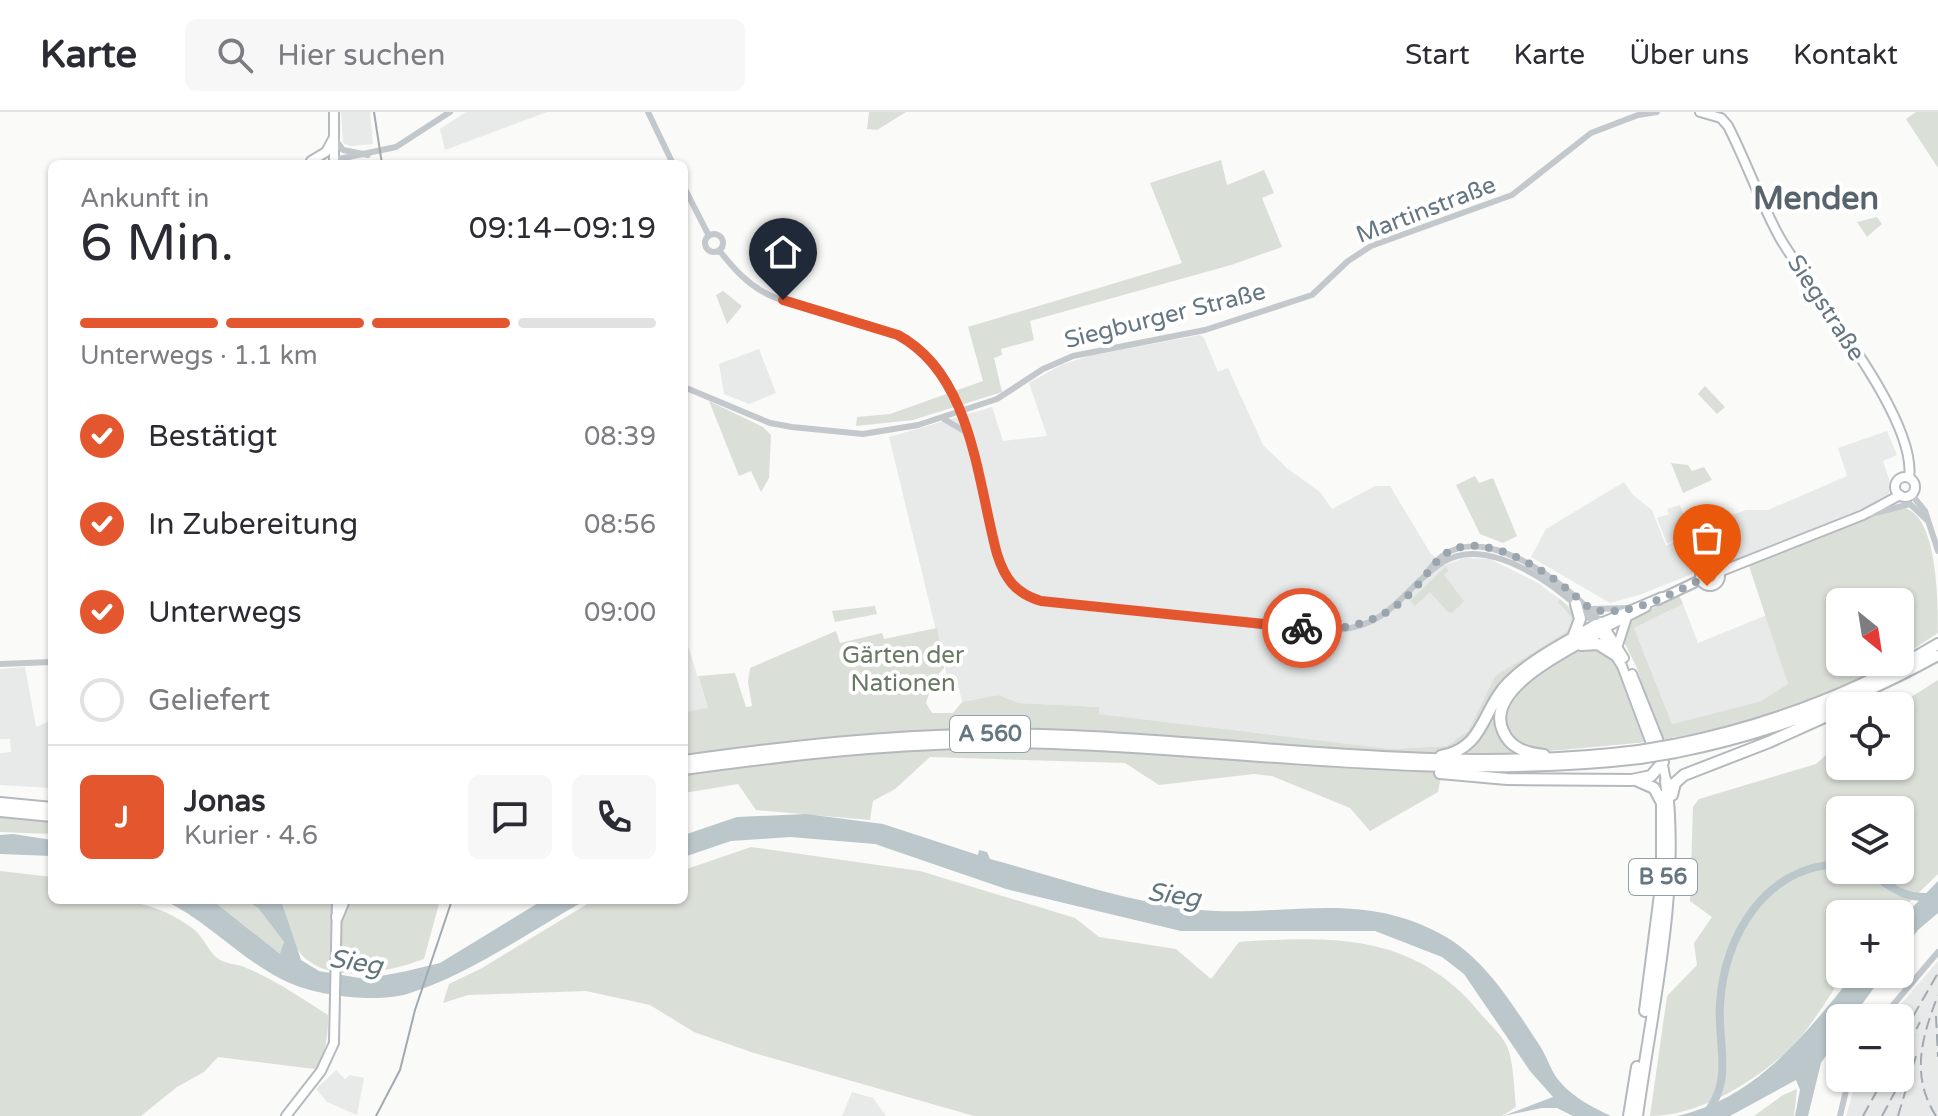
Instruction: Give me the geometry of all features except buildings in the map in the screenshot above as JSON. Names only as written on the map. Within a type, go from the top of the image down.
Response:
[{"type":"highway","points":[[1558,648],[1578,629],[1580,619],[1576,604]]},
{"type":"highway","points":[[1571,758],[1533,754],[1516,747],[1503,733],[1500,718],[1503,703],[1514,687],[1601,626]]},
{"type":"highway","points":[[1408,759],[1449,754],[1469,745],[1506,684],[1558,648],[1601,626]]},
{"type":"highway","points":[[1575,646],[1598,644],[1617,651]]},
{"type":"highway","name":"A 560","points":[[1675,749],[1821,703],[1887,673],[1938,644]]},
{"type":"highway","points":[[1873,692],[1937,655]]},
{"type":"highway","name":"A 560","points":[[688,769],[877,747],[1002,742],[1171,750],[1378,766],[1521,768],[1675,749],[1760,732],[1823,710],[1937,655]]},
{"type":"highway","points":[[1666,807],[1675,783],[1690,771],[1769,742],[1826,716]]},
{"type":"highway","name":"A 560","points":[[688,760],[811,744],[915,736],[1014,734],[1408,759],[1571,758],[1640,754]]},
{"type":"highway","points":[[1378,766],[1507,779],[1632,780],[1650,784],[1666,807]]},
{"type":"highway","points":[[1632,780],[1661,771],[1690,771]]},
{"type":"highway","name":"B 56","points":[[1629,1116],[1671,879],[1661,771]]},
{"type":"highway","points":[[0,803],[48,808]]},
{"type":"highway","points":[[0,811],[48,816]]},
{"type":"highway","name":"B 56","points":[[1637,1116],[1653,976]]},
{"type":"main road","points":[[334,112],[334,160]]},
{"type":"main road","name":"Siegstraße","points":[[1700,112],[1726,123],[1781,239],[1876,385],[1909,460],[1909,478],[1914,485],[1911,494]]},
{"type":"main road","points":[[313,160],[326,152],[334,137]]},
{"type":"main road","points":[[1900,495],[1896,482],[1909,478]]},
{"type":"main road","points":[[1700,580],[1701,571],[1706,567],[1719,572],[1863,515],[1900,495],[1911,494]]},
{"type":"main road","points":[[1700,580],[1712,586],[1718,582],[1719,572]]},
{"type":"main road","points":[[1601,626],[1700,580]]},
{"type":"main road","points":[[1617,651],[1619,633],[1629,612]]},
{"type":"main road","name":"B 56","points":[[1601,626],[1617,651],[1661,771]]},
{"type":"main road","points":[[286,1116],[328,1061],[334,1026],[336,907]]},
{"type":"street","points":[[344,160],[396,147],[450,112]]},
{"type":"street","points":[[648,112],[671,160]]},
{"type":"street","name":"Martinstraße","points":[[1333,276],[1371,246],[1512,195],[1591,133],[1638,115],[1657,112]]},
{"type":"street","points":[[334,137],[343,150],[368,155]]},
{"type":"street","points":[[688,195],[709,236],[706,247],[712,252],[719,250],[723,246],[720,237],[709,236]]},
{"type":"street","points":[[719,250],[736,271],[767,294],[878,327],[914,344],[939,368],[961,412],[1003,572],[1015,590],[1041,601],[1336,630],[1385,614],[1425,577],[1458,555],[1481,554],[1530,573],[1576,604],[1601,626]]},
{"type":"street","name":"Siegburger Straße","points":[[688,389],[770,423],[878,434],[942,418],[997,399],[1059,361],[1241,320],[1312,295],[1333,276]]},
{"type":"street","points":[[942,418],[954,422],[967,434]]},
{"type":"street","points":[[1911,494],[1927,520],[1938,551]]},
{"type":"street","points":[[1863,515],[1910,504],[1927,520]]},
{"type":"street","points":[[1425,577],[1436,560],[1448,552],[1465,546],[1488,547],[1545,574],[1591,609],[1601,626]]},
{"type":"street","points":[[1591,609],[1629,612]]},
{"type":"street","points":[[0,664],[48,662]]},
{"type":"street","points":[[1894,1004],[1938,952]]},
{"type":"street","points":[[1840,1116],[1846,1092]]},
{"type":"shaded area","points":[[341,112],[370,112],[373,144],[350,146],[343,143]]},
{"type":"shaded area","points":[[466,112],[547,112],[445,150],[440,129]]},
{"type":"shaded area","points":[[1200,335],[1218,372],[1228,368],[1263,445],[1288,469],[1320,492],[1332,509],[1375,486],[1390,486],[1431,554],[1445,565],[1464,558],[1490,559],[1538,583],[1573,609],[1573,628],[1570,631],[1495,676],[1468,731],[1457,740],[1447,746],[1390,749],[1099,714],[1098,707],[1019,703],[998,695],[962,702],[959,688],[950,688],[889,437],[992,407],[1003,441],[1047,436],[1029,383],[1061,365],[1089,356]]},
{"type":"shaded area","points":[[759,349],[776,393],[749,404],[724,394],[719,364]]},
{"type":"shaded area","points":[[1887,431],[1897,455],[1883,461],[1889,479],[1889,498],[1731,561],[1712,560],[1699,565],[1692,574],[1639,595],[1610,603],[1531,557],[1546,529],[1624,482],[1633,495],[1652,510],[1666,546],[1704,525],[1746,510],[1768,510],[1847,476],[1838,448]]},
{"type":"shaded area","points":[[1680,505],[1687,524],[1685,533],[1667,544],[1657,518],[1669,514],[1667,509]]},
{"type":"shaded area","points":[[1683,604],[1698,643],[1767,615],[1788,684],[1761,701],[1672,724],[1634,628]]},
{"type":"shaded area","points":[[688,646],[708,709],[688,712]]},
{"type":"shaded area","points":[[25,667],[36,727],[48,722],[48,788],[0,785],[0,753],[11,752],[10,739],[0,739],[0,669]]},
{"type":"shaded area","points":[[806,814],[883,824],[978,855],[979,850],[987,852],[990,859],[1164,905],[1224,911],[1351,909],[1414,922],[1446,937],[1474,959],[1510,1001],[1561,1083],[1578,1098],[1611,1116],[1573,1116],[1557,1108],[1542,1108],[1503,1116],[1553,1097],[1530,1071],[1464,974],[1442,957],[1375,931],[1181,931],[1006,889],[875,844],[790,837],[731,841],[688,856],[688,834],[737,817]]},
{"type":"shaded area","points":[[0,835],[48,839],[48,856],[0,854]]},
{"type":"shaded area","points":[[1938,881],[1938,913],[1914,935],[1914,906]]},
{"type":"shaded area","points":[[172,904],[217,904],[280,954],[284,942],[258,908],[251,904],[282,904],[301,960],[319,971],[365,979],[440,963],[536,904],[579,904],[453,976],[407,994],[380,998],[349,997],[292,984],[259,966]]},
{"type":"shaded area","points":[[1938,961],[1938,1116],[1846,1116],[1853,1092],[1914,1092],[1914,1004],[1901,1004]]},
{"type":"shaded area","points":[[1842,988],[1874,988],[1862,1004],[1829,1004]]},
{"type":"shaded area","points":[[1826,1008],[1826,1056],[1821,1063],[1808,1116],[1795,1116],[1800,1090],[1796,1080],[1730,1116],[1677,1116],[1731,1095],[1755,1079]]},
{"type":"shaded area","points":[[336,1070],[345,1079],[350,1075],[364,1078],[357,1115],[327,1102],[316,1089]]},
{"type":"shaded area","points":[[852,1092],[873,1098],[886,1116],[842,1116]]},
{"type":"green space","points":[[869,112],[906,112],[877,130],[867,129]]},
{"type":"green space","points":[[1916,112],[1938,112],[1938,168],[1906,119]]},
{"type":"green space","points":[[1221,160],[1227,185],[1264,170],[1274,193],[1262,198],[1282,247],[1231,265],[1030,321],[1034,340],[1001,349],[1002,355],[994,358],[1002,392],[913,420],[856,426],[857,417],[890,414],[983,381],[968,327],[1182,263],[1150,183]]},
{"type":"green space","points":[[1877,217],[1882,224],[1867,237],[1857,222]]},
{"type":"green space","points":[[723,291],[742,306],[727,324],[716,295]]},
{"type":"green space","points":[[1705,386],[1725,407],[1717,414],[1698,394]]},
{"type":"green space","points":[[709,401],[763,427],[771,435],[769,478],[761,492],[751,471],[739,476]]},
{"type":"green space","points":[[1671,463],[1688,465],[1692,471],[1704,467],[1712,480],[1683,493]]},
{"type":"green space","points":[[1475,476],[1479,483],[1493,478],[1517,536],[1503,543],[1480,534],[1456,485]]},
{"type":"green space","points":[[1905,508],[1916,515],[1924,527],[1934,563],[1938,633],[1914,649],[1914,588],[1826,588],[1826,676],[1867,676],[1780,711],[1721,728],[1661,740],[1637,668],[1623,640],[1625,625],[1679,595],[1683,604],[1634,628],[1672,724],[1761,701],[1788,684],[1749,566],[1886,511]]},
{"type":"green space","points":[[1445,567],[1449,570],[1444,575],[1464,601],[1452,613],[1448,612],[1430,592],[1415,606],[1410,601]]},
{"type":"green space","name":"Gärten der Nationen","points":[[1560,599],[1577,617],[1575,631],[1517,672],[1477,732],[1446,752],[1438,792],[1370,831],[1350,808],[1272,776],[1254,774],[1159,785],[1125,763],[930,757],[895,789],[873,801],[870,820],[756,810],[738,784],[688,792],[688,711],[708,708],[698,676],[735,673],[746,707],[752,706],[748,682],[750,668],[836,631],[840,643],[882,633],[884,639],[937,628],[944,668],[933,681],[926,703],[932,713],[953,713],[962,702],[998,695],[1019,703],[1099,707],[1099,714],[1391,749],[1447,746],[1468,731],[1495,676],[1573,628],[1573,619],[1558,602]]},
{"type":"green space","points":[[875,606],[877,614],[835,622],[832,611]]},
{"type":"green space","points":[[1596,647],[1615,663],[1648,742],[1550,751],[1518,743],[1504,724],[1506,702],[1559,661]]},
{"type":"green space","points":[[1938,680],[1938,874],[1911,900],[1826,900],[1826,988],[1835,988],[1793,1046],[1755,1077],[1722,1097],[1686,1111],[1650,1116],[1667,996],[1697,965],[1694,943],[1712,917],[1690,901],[1693,807],[1699,799],[1816,764],[1826,755],[1826,780],[1914,780],[1914,695]]},
{"type":"green space","points":[[1501,696],[1498,725],[1529,755],[1457,756]]},
{"type":"green space","points":[[0,816],[48,821],[48,834],[0,832]]},
{"type":"green space","points":[[751,847],[920,871],[1075,918],[1099,937],[1176,949],[1211,979],[1239,942],[1307,939],[1370,945],[1428,967],[1455,987],[1501,1036],[1511,1059],[1516,1107],[1502,1116],[974,1116],[751,1052],[694,1032],[650,1005],[586,991],[468,995],[443,1003],[449,984],[482,968],[587,904],[688,904],[688,869]]},
{"type":"green space","points":[[0,871],[48,877],[48,904],[142,904],[158,909],[196,931],[220,960],[266,977],[328,1015],[326,1043],[315,1069],[218,1057],[204,1072],[177,1087],[141,1116],[0,1116]]},
{"type":"green space","points":[[217,904],[251,904],[258,908],[284,942],[281,955]]},
{"type":"green space","points":[[282,904],[439,904],[424,959],[391,969],[335,972],[304,957],[293,942]]},
{"type":"green space","points":[[1797,1089],[1794,1116],[1754,1116],[1783,1095]]},
{"type":"waterway","points":[[1704,1116],[1719,1090],[1722,1076],[1720,1004],[1723,978],[1740,930],[1771,891],[1791,877],[1826,866]]},
{"type":"waterway","points":[[1887,884],[1916,897],[1938,896]]},
{"type":"tram line","points":[[374,112],[381,160]]},
{"type":"tram line","points":[[376,1116],[400,1070],[415,1010],[451,904]]},
{"type":"railway","points":[[1914,1015],[1938,973]]},
{"type":"railway","points":[[1936,1116],[1923,1086],[1921,1056],[1938,995]]},
{"type":"railway","points":[[1936,1016],[1938,1057]]},
{"type":"railway","points":[[1914,1034],[1920,1022]]},
{"type":"railway","points":[[1898,1116],[1916,1056]]},
{"type":"railway","points":[[1863,1116],[1876,1092]]},
{"type":"railway","points":[[1882,1116],[1895,1092]]},
{"type":"way so far","points":[[1302,628],[1336,630],[1378,618],[1410,594],[1440,557],[1465,546],[1488,547],[1527,564],[1556,581],[1591,609],[1601,611],[1630,608],[1700,580],[1707,586]]},
{"type":"district","name":"Menden","points":[[1816,199]]},
{"type":"route","points":[[783,300],[898,335],[914,344],[939,368],[958,403],[997,554],[1008,582],[1015,590],[1041,601],[1065,605],[1302,628]]},
{"type":"water label","name":"Sieg","points":[[1174,895]]},
{"type":"water label","name":"Sieg","points":[[356,962]]}]
